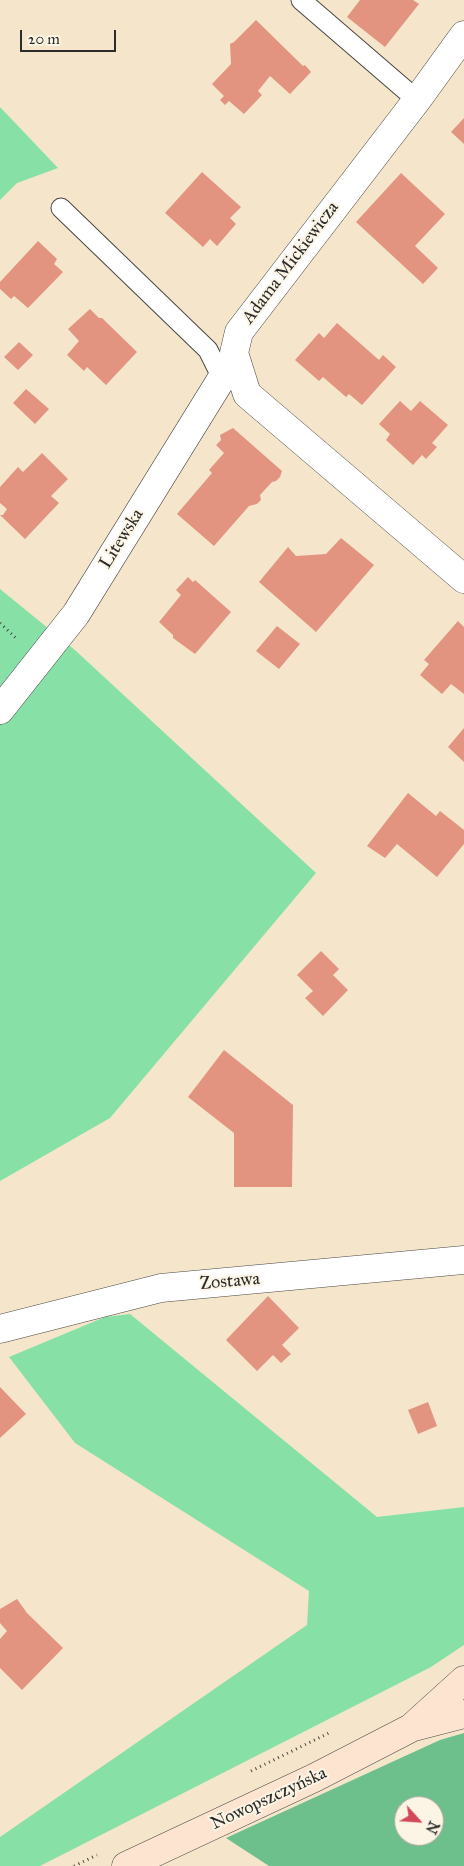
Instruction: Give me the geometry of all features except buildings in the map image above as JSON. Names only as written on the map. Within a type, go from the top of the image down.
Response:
[{"type":"main road","name":"Nowopszczyńska","points":[[410,1728],[464,1680]]},
{"type":"main road","name":"Nowopszczyńska","points":[[126,1866],[314,1778],[410,1728],[464,1714]]},
{"type":"street","name":"Adama Mickiewicza","points":[[464,34],[417,100],[239,332],[230,372],[247,394],[464,579]]},
{"type":"street","name":"Litewska","points":[[0,710],[76,614],[230,372]]},
{"type":"street","name":"Zostawa","points":[[0,1329],[161,1288],[464,1260]]},
{"type":"lane","points":[[301,0],[417,100]]},
{"type":"lane","points":[[61,208],[230,372]]},
{"type":"green space","points":[[0,107],[58,168],[17,183],[0,200]]},
{"type":"green space","points":[[0,589],[76,651],[316,873],[110,1118],[0,1181]]},
{"type":"green space","points":[[130,1314],[377,1517],[464,1507],[464,1645],[431,1667],[40,1866],[0,1866],[0,1837],[307,1625],[309,1591],[75,1443],[9,1357],[105,1317]]},
{"type":"green space","points":[[464,1733],[464,1866],[269,1866],[226,1838],[440,1740]]}]
